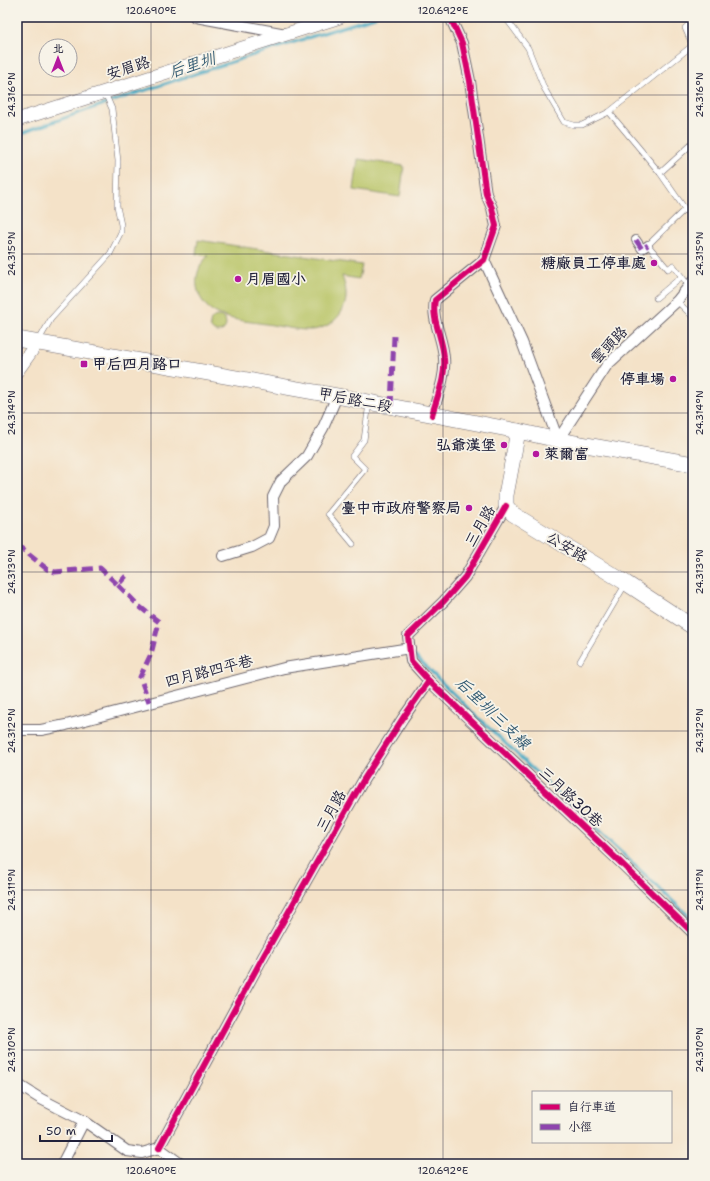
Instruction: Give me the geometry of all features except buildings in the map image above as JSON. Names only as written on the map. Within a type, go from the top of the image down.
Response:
[{"type":"main road","name":"甲后路二段","points":[[17,339],[337,396],[558,440],[693,464]]},
{"type":"main road","points":[[506,506],[506,495],[518,431]]},
{"type":"main road","name":"公安路","points":[[506,506],[513,514],[626,583],[693,627]]},
{"type":"street","points":[[196,17],[288,34]]},
{"type":"street","name":"安眉路","points":[[17,120],[340,17]]},
{"type":"street","points":[[432,415],[443,376],[444,358],[433,309],[435,300],[484,260],[496,226],[492,208],[486,194],[470,81],[462,43],[450,17]]},
{"type":"street","points":[[636,240],[642,249],[648,245]]},
{"type":"street","points":[[484,260],[522,342],[558,440]]},
{"type":"street","name":"雲頭路","points":[[558,440],[607,365],[678,301],[691,284]]},
{"type":"street","points":[[17,371],[37,343]]},
{"type":"street","points":[[223,556],[252,547],[269,538],[274,526],[273,497],[281,481],[306,456],[323,428],[337,396]]},
{"type":"street","name":"三月路","points":[[160,1148],[263,957],[364,779],[403,718],[429,681],[411,661],[408,636],[444,601],[465,577],[506,506]]},
{"type":"street","name":"四月路四平巷","points":[[17,730],[41,730],[284,668],[410,648]]},
{"type":"street","name":"三月路30巷","points":[[429,681],[693,933]]},
{"type":"street","points":[[17,1084],[41,1099],[84,1121],[127,1151],[142,1153],[160,1148],[181,1164]]},
{"type":"street","points":[[62,1164],[84,1121]]},
{"type":"lane","points":[[505,17],[528,48],[544,88],[564,122],[582,125],[609,112],[693,45],[685,28],[693,21]]},
{"type":"lane","points":[[37,343],[51,319],[110,254],[121,232],[117,206],[118,161],[112,109],[105,92]]},
{"type":"lane","points":[[609,112],[660,173],[685,209],[693,217]]},
{"type":"lane","points":[[660,173],[693,143]]},
{"type":"lane","points":[[685,209],[648,245],[668,269],[673,265],[681,277],[691,284]]},
{"type":"lane","points":[[656,298],[681,277]]},
{"type":"lane","points":[[678,301],[693,316]]},
{"type":"lane","points":[[353,544],[328,514],[365,469],[352,456],[364,440],[369,402]]},
{"type":"lane","points":[[580,662],[626,583]]},
{"type":"green space","points":[[358,159],[404,166],[400,197],[354,190]]},
{"type":"green space","points":[[198,240],[362,265],[359,279],[342,276],[346,290],[345,302],[340,315],[335,320],[316,329],[293,329],[234,319],[215,312],[207,306],[201,298],[197,287],[197,278],[199,270],[208,256],[196,254]]},
{"type":"green space","points":[[218,316],[224,318],[226,324],[224,330],[218,332],[212,330],[210,324],[212,318]]},
{"type":"waterway","name":"后里圳","points":[[17,135],[195,74],[375,17]]},
{"type":"waterway","name":"后里圳三支線","points":[[415,656],[471,711],[693,920]]},
{"type":"marked path","points":[[636,240],[642,249],[648,245]]},
{"type":"marked path","points":[[391,406],[394,336]]},
{"type":"marked path","points":[[17,545],[47,569],[55,572],[100,568],[118,585],[126,576]]},
{"type":"marked path","points":[[118,585],[140,607],[159,622],[151,654],[140,677],[149,702]]},
{"type":"cycle path","points":[[432,415],[444,372],[443,351],[435,315],[435,300],[484,260],[496,226],[492,208],[486,194],[470,81],[462,43],[450,17]]},
{"type":"cycle path","points":[[506,506],[465,577],[444,601],[408,636],[411,661],[429,681],[693,933]]},
{"type":"cycle path","points":[[159,1148],[263,957],[364,779],[403,718],[429,681]]},
{"type":"place","name":"糖廠員工停車處","points":[[654,263]]},
{"type":"place","name":"月眉國小","points":[[238,279]]},
{"type":"place","name":"甲后四月路口","points":[[84,364]]},
{"type":"place","name":"停車場","points":[[673,379]]},
{"type":"place","name":"弘爺漢堡","points":[[504,445]]},
{"type":"place","name":"萊爾富","points":[[536,454]]},
{"type":"place","name":"臺中市政府警察局","points":[[469,508]]}]
